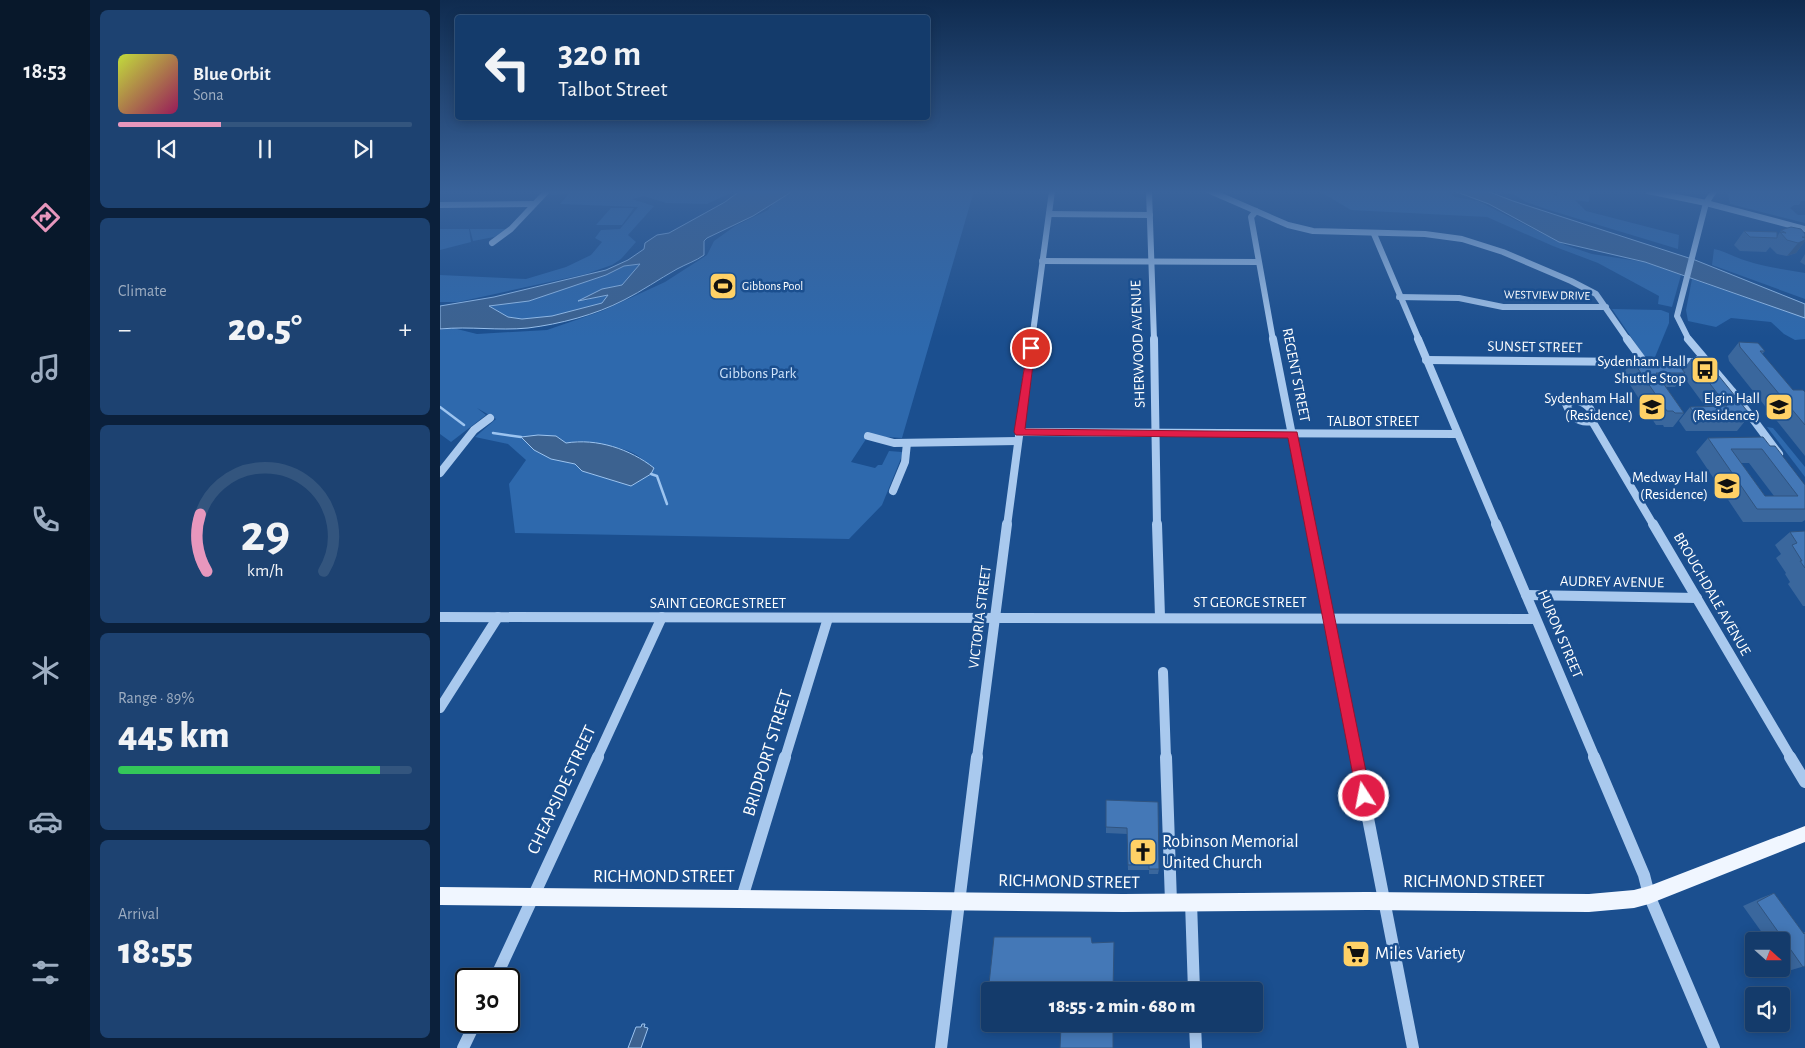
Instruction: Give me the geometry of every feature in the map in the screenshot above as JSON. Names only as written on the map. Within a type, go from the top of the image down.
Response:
[{"type":"main road","name":"RICHMOND STREET","points":[[440,896],[1123,903],[1386,901],[1590,903],[1649,895],[1805,834]]},
{"type":"street","points":[[492,243],[496,240]]},
{"type":"street","name":"VICTORIA STREET","points":[[941,1048],[995,617],[1045,240]]},
{"type":"street","name":"SHERWOOD AVENUE","points":[[1151,240],[1158,425],[1156,434],[1160,617]]},
{"type":"street","name":"REGENT STREET","points":[[1255,240],[1328,618],[1386,901],[1413,1048]]},
{"type":"street","name":"HURON STREET","points":[[1377,240],[1399,297],[1644,875],[1649,895],[1714,1048]]},
{"type":"street","points":[[1458,240],[1481,244],[1596,294],[1652,362]]},
{"type":"street","points":[[1695,240],[1677,316],[1680,326],[1702,358],[1732,392],[1787,463]]},
{"type":"street","points":[[1042,261],[1258,262]]},
{"type":"street","name":"WESTVIEW DRIVE","points":[[1399,297],[1459,298],[1503,307],[1606,307]]},
{"type":"street","name":"SUNSET STREET","points":[[1426,360],[1695,362],[1702,358]]},
{"type":"street","points":[[440,473],[474,430],[490,418]]},
{"type":"street","name":"BROUGHDALE AVENUE","points":[[1592,421],[1805,782]]},
{"type":"street","name":"TALBOT STREET","points":[[1019,437],[1156,434],[1457,434]]},
{"type":"street","points":[[868,436],[887,442],[907,443],[1019,437]]},
{"type":"street","points":[[893,491],[908,456],[907,443]]},
{"type":"street","name":"AUDREY AVENUE","points":[[1526,595],[1697,598]]},
{"type":"street","name":"SAINT GEORGE STREET","points":[[440,616],[995,617]]},
{"type":"street","points":[[440,708],[498,617]]},
{"type":"street","name":"CHEAPSIDE STREET","points":[[500,968],[662,617]]},
{"type":"street","name":"ST GEORGE STREET","points":[[995,617],[1535,619]]},
{"type":"street","name":"BRIDPORT STREET","points":[[742,898],[828,618]]},
{"type":"street","points":[[1163,672],[1171,902]]},
{"type":"street","points":[[1191,902],[1194,982]]},
{"type":"street","points":[[1195,1032],[1196,1048]]},
{"type":"street","points":[[463,1048],[470,1033]]},
{"type":"green space","points":[[440,240],[471,240],[471,242],[440,250]]},
{"type":"green space","points":[[598,240],[634,240],[636,242],[621,259],[612,265],[586,274],[458,302],[440,302],[440,275],[526,279],[566,267],[591,255],[602,242]]},
{"type":"green space","name":"Gibbons Park","points":[[960,240],[902,438],[868,436],[851,462],[875,468],[878,465],[882,465],[889,451],[902,452],[882,505],[849,539],[515,533],[509,484],[526,460],[508,444],[475,437],[496,419],[477,408],[486,415],[451,442],[440,434],[440,330],[453,328],[477,334],[547,330],[602,311],[665,282],[707,255],[714,241]],"holes":[[[578,441],[612,446],[637,455],[646,464],[651,474],[631,486],[582,471],[575,464],[551,459],[566,443]]]},
{"type":"green space","points":[[1539,240],[1555,240],[1592,254],[1645,262],[1681,275],[1672,307],[1658,304],[1659,296],[1598,263]]},
{"type":"green space","points":[[1648,240],[1679,240],[1678,249]]},
{"type":"green space","points":[[1714,249],[1754,263],[1805,273],[1805,299],[1712,265]]},
{"type":"green space","points":[[641,264],[622,285],[602,289],[584,301],[609,295],[602,303],[552,316],[522,319],[508,317],[488,305],[529,301],[606,275],[624,266]]},
{"type":"green space","points":[[1692,279],[1805,318],[1805,339],[1795,340],[1784,334],[1771,322],[1731,318],[1716,327],[1688,321],[1686,310]]},
{"type":"green space","points":[[1612,309],[1661,310],[1669,313],[1669,323],[1655,357],[1644,356]]},
{"type":"green space","points":[[1767,427],[1773,428],[1805,467],[1805,477]]},
{"type":"shaded area","points":[[650,240],[705,240],[704,255],[613,305],[565,321],[528,328],[440,329],[440,306],[494,297],[606,270],[628,260],[644,249],[645,243]],"holes":[[[640,264],[622,285],[602,289],[578,301],[608,295],[602,303],[552,316],[522,319],[508,317],[489,306],[529,301],[606,275],[624,266]]]},
{"type":"shaded area","points":[[1555,240],[1633,240],[1695,260],[1805,304],[1805,318],[1645,262]]},
{"type":"shaded area","points":[[538,435],[556,436],[566,443],[589,442],[613,446],[634,455],[654,468],[651,474],[631,486],[582,471],[575,464],[551,459],[534,450],[521,437]]},
{"type":"shaded area","points":[[642,1024],[645,1024],[644,1027],[648,1028],[641,1048],[628,1048],[636,1027],[641,1027]]},
{"type":"building","points":[[1787,240],[1805,240],[1798,243]]},
{"type":"building","points":[[1739,342],[1758,343],[1765,351],[1760,351],[1793,390],[1803,390],[1805,392],[1805,425],[1740,347]]},
{"type":"building","points":[[1691,359],[1706,360],[1748,412],[1746,412],[1749,416],[1697,417],[1690,407],[1727,406]]},
{"type":"building","points":[[1632,360],[1675,360],[1685,373],[1656,373],[1684,413],[1667,411]]},
{"type":"building","points":[[1763,437],[1770,446],[1775,446],[1805,485],[1805,509],[1757,509],[1708,438]],"holes":[[[1731,449],[1762,449],[1798,496],[1765,496]]]},
{"type":"building","points":[[1805,531],[1805,568],[1792,545],[1797,543],[1790,532]]},
{"type":"building","name":"Robinson Memorial United Church","points":[[1106,800],[1158,802],[1159,869],[1149,869],[1149,864],[1128,865],[1127,828],[1106,827]]},
{"type":"building","points":[[1774,893],[1805,933],[1805,966],[1803,967],[1790,949],[1790,932],[1778,932],[1757,902]]},
{"type":"building","points":[[994,937],[1091,937],[1092,943],[1114,942],[1113,982],[989,982]]},
{"type":"building","points":[[1061,1032],[1113,1032],[1113,1048],[1060,1048]]},
{"type":"waterway","points":[[440,407],[464,425]]},
{"type":"waterway","points":[[493,433],[521,437]]},
{"type":"waterway","points":[[651,474],[657,476],[667,504]]},
{"type":"place","name":"Gibbons Pool","points":[[723,286]]},
{"type":"place","name":"Sydenham Hall Shuttle Stop","points":[[1705,370]]},
{"type":"place","name":"Sydenham Hall (Residence)","points":[[1652,407]]},
{"type":"place","name":"Elgin Hall (Residence)","points":[[1779,407]]},
{"type":"place","name":"Medway Hall (Residence)","points":[[1727,486]]},
{"type":"place","name":"Robinson Memorial United Church","points":[[1143,852]]},
{"type":"place","name":"Miles Variety","points":[[1356,954]]},
{"type":"route","points":[[1031,348],[1019,432],[1293,435],[1364,796]]}]
